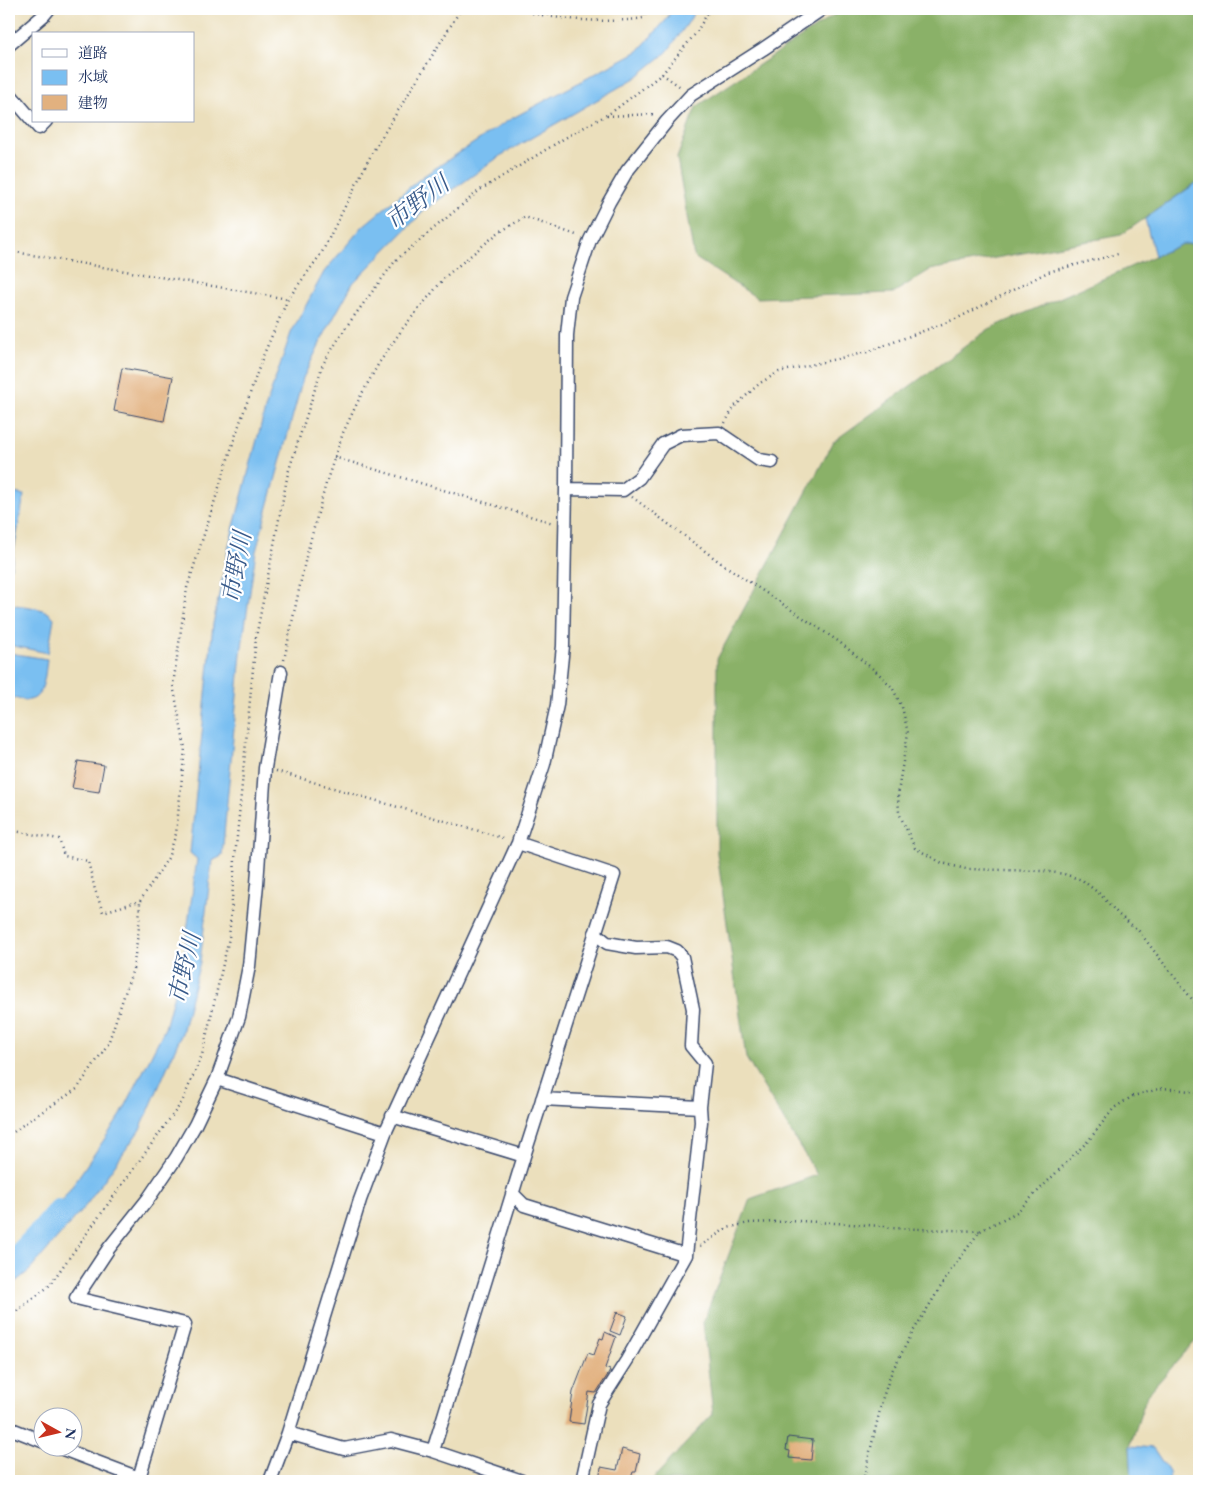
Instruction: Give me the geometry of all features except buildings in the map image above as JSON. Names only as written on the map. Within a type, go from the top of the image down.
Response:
[{"type":"street","points":[[9,45],[49,9]]},
{"type":"street","points":[[270,1481],[288,1433],[358,1209],[385,1132],[518,842],[544,764],[557,705],[563,646],[567,335],[571,297],[590,240],[627,171],[669,118],[691,95],[822,9]]},
{"type":"street","points":[[9,93],[32,120]]},
{"type":"street","points":[[34,122],[39,128],[45,122]]},
{"type":"street","points":[[566,489],[623,490],[639,478],[663,444],[681,435],[719,433],[760,460],[772,462]]},
{"type":"street","points":[[82,1456],[143,1480],[185,1324],[76,1298],[109,1248],[148,1199],[176,1158],[195,1125],[217,1079],[239,1017],[249,966],[258,884],[265,768],[281,672]]},
{"type":"street","points":[[434,1451],[542,1098],[614,875],[518,842]]},
{"type":"street","points":[[582,1481],[599,1404],[686,1255],[702,1122],[700,1107],[705,1063],[691,1046],[693,1009],[682,957],[677,951],[667,947],[636,948],[607,943],[595,933]]},
{"type":"street","points":[[217,1079],[385,1132]]},
{"type":"street","points":[[542,1098],[700,1107]]},
{"type":"street","points":[[392,1116],[524,1156]]},
{"type":"street","points":[[512,1194],[524,1205],[686,1255]]},
{"type":"street","points":[[9,1428],[32,1437]]},
{"type":"street","points":[[288,1433],[344,1449],[392,1440],[434,1451],[522,1481]]},
{"type":"path","points":[[9,1140],[11,1134],[77,1089],[108,1044],[133,969],[139,927],[140,902],[168,858],[176,834],[185,748],[173,686],[187,588],[235,437],[263,356],[288,299],[321,254],[373,151],[461,9]]},
{"type":"path","points":[[518,9],[535,15],[586,20],[643,18],[649,9]]},
{"type":"path","points":[[9,1316],[48,1287],[182,1102],[202,1056],[229,938],[256,637],[288,473],[323,364],[346,327],[396,260],[480,190],[612,112],[662,74],[696,33],[710,9]]},
{"type":"path","points":[[662,74],[691,95]]},
{"type":"path","points":[[604,116],[660,114],[669,118]]},
{"type":"path","points":[[281,672],[306,557],[326,480],[334,457],[360,397],[379,363],[403,328],[446,276],[498,233],[525,217],[590,240]]},
{"type":"path","points":[[9,251],[288,299]]},
{"type":"path","points":[[719,433],[734,407],[760,383],[779,372],[867,352],[958,318],[1048,272],[1118,254]]},
{"type":"path","points":[[334,457],[565,526]]},
{"type":"path","points":[[623,490],[721,563],[838,641],[878,673],[892,688],[902,707],[908,733],[898,795],[899,813],[915,848],[942,863],[966,869],[1043,871],[1064,874],[1082,880],[1138,930],[1199,1008]]},
{"type":"path","points":[[265,768],[518,842]]},
{"type":"path","points":[[9,830],[60,838],[64,856],[88,860],[95,890],[103,912],[140,902]]},
{"type":"path","points":[[863,1481],[882,1397],[892,1371],[914,1330],[951,1270],[980,1231],[1017,1212],[1089,1140],[1114,1108],[1133,1096],[1163,1088],[1199,1092]]},
{"type":"path","points":[[686,1255],[727,1228],[749,1223],[801,1220],[890,1228],[980,1231]]},
{"type":"green space","points":[[843,9],[1199,9],[1199,181],[1121,235],[930,270],[893,293],[757,298],[694,257],[677,158],[696,107]]},
{"type":"green space","points":[[1182,244],[1199,244],[1199,1337],[1147,1395],[1130,1446],[1132,1481],[651,1481],[713,1414],[703,1322],[750,1199],[817,1175],[746,1058],[717,853],[717,659],[834,441],[989,329]]},
{"type":"water","points":[[672,9],[695,9],[690,20],[667,52],[635,78],[500,156],[426,209],[353,283],[323,337],[303,378],[256,551],[241,653],[222,856],[212,861],[200,962],[182,1033],[141,1128],[87,1204],[30,1270],[9,1287],[9,1268],[24,1256],[121,1115],[165,1028],[183,960],[197,859],[190,853],[213,624],[229,545],[266,406],[291,333],[324,272],[363,226],[422,177],[509,120],[638,51],[667,19]]},
{"type":"water","points":[[1199,181],[1199,244],[1182,244],[1155,256],[1145,219]]},
{"type":"water","points":[[9,492],[24,495],[11,568],[9,567]]},
{"type":"water","points":[[9,604],[40,609],[46,611],[54,618],[48,653],[9,645]]},
{"type":"water","points":[[9,653],[47,659],[41,690],[34,698],[24,700],[9,697]]},
{"type":"water","points":[[1130,1446],[1153,1448],[1169,1472],[1170,1481],[1132,1481]]},
{"type":"waterway","name":"市野川","points":[[9,1266],[59,1211]]}]
